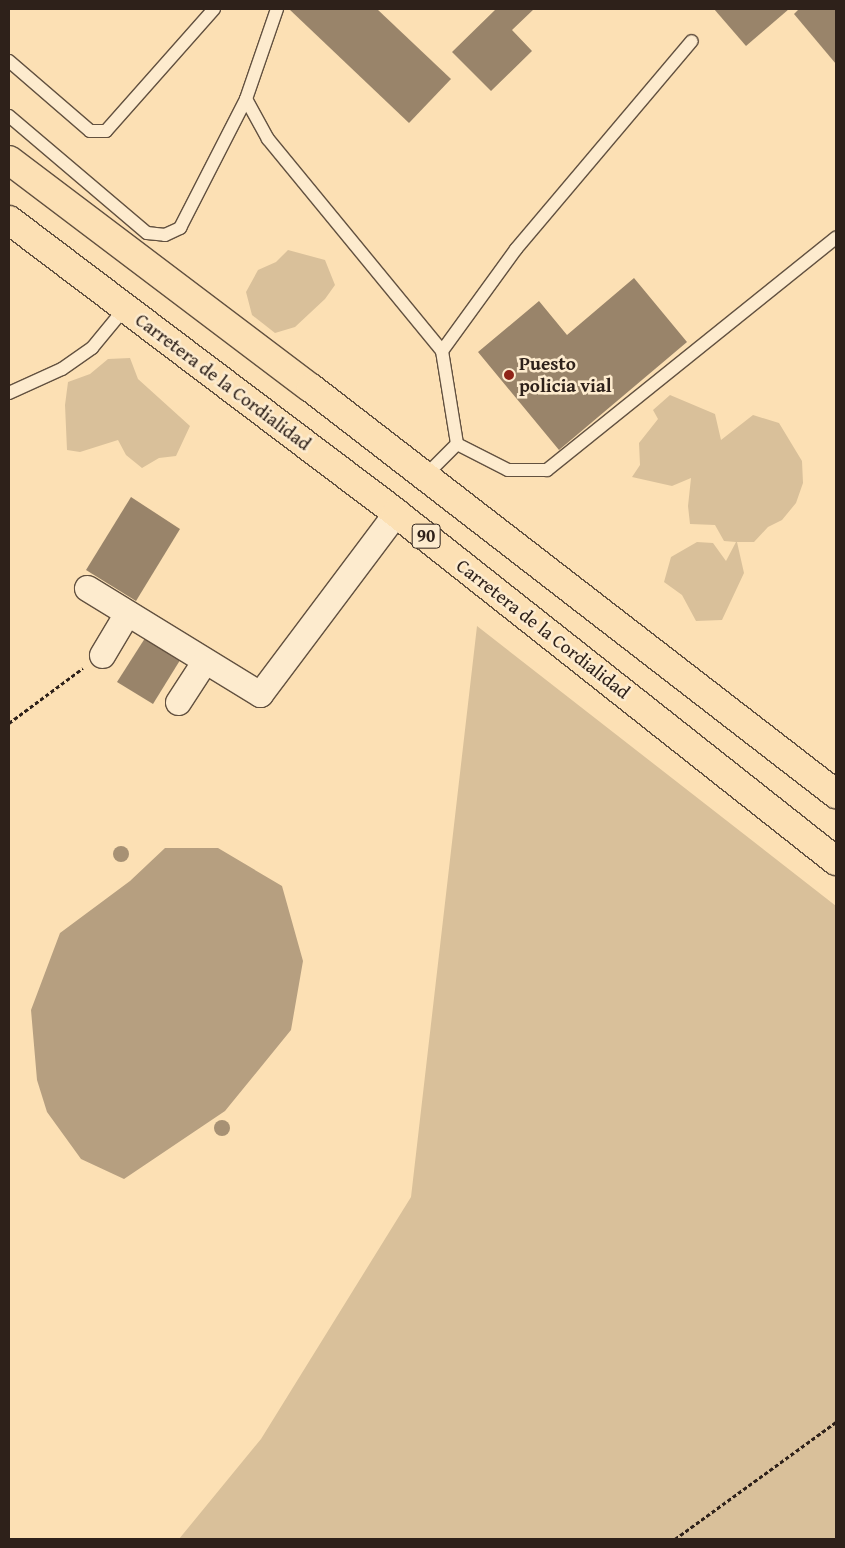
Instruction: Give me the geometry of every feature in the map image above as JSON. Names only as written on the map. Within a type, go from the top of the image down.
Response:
[{"type":"highway","name":"90","points":[[9,160],[311,388],[423,478],[836,794]]},
{"type":"highway","name":"Carretera de la Cordialidad","points":[[9,220],[396,513],[836,861]]},
{"type":"street","points":[[87,588],[204,662],[260,694],[396,513]]},
{"type":"street","points":[[102,655],[127,613]]},
{"type":"street","points":[[178,702],[204,662]]},
{"type":"lane","points":[[9,62],[90,131],[106,131],[214,9]]},
{"type":"lane","points":[[9,116],[147,232],[165,235],[180,228],[246,99],[277,9]]},
{"type":"lane","points":[[442,351],[516,249],[692,41]]},
{"type":"lane","points":[[246,99],[268,139],[442,351],[457,444]]},
{"type":"lane","points":[[457,444],[508,470],[547,470],[836,238]]},
{"type":"lane","points":[[9,393],[62,369],[92,348],[124,308]]},
{"type":"lane","points":[[423,478],[457,444]]},
{"type":"path","points":[[9,723],[102,655]]},
{"type":"path","points":[[675,1539],[836,1422]]},
{"type":"shaded area","points":[[288,250],[325,260],[335,285],[325,299],[295,327],[275,333],[252,315],[246,292],[258,270],[276,262]]},
{"type":"shaded area","points":[[130,358],[138,379],[190,426],[176,456],[159,458],[142,468],[126,455],[118,440],[80,452],[67,450],[65,405],[68,382],[90,374],[108,359]]},
{"type":"shaded area","points":[[670,395],[715,414],[721,440],[753,415],[779,423],[802,461],[803,483],[796,503],[782,520],[768,527],[754,542],[737,542],[744,573],[722,620],[696,621],[682,595],[664,582],[671,557],[697,542],[713,543],[726,561],[736,542],[724,541],[715,525],[690,524],[688,506],[691,478],[672,486],[632,477],[640,465],[639,443],[658,419],[653,410]]},
{"type":"shaded area","points":[[477,626],[836,906],[836,1539],[179,1539],[261,1439],[411,1197]]},
{"type":"shaded area","points":[[165,848],[218,848],[282,886],[303,961],[291,1030],[225,1111],[124,1179],[81,1159],[47,1112],[37,1080],[31,1010],[60,933],[130,881]]},
{"type":"building","points":[[289,9],[377,9],[451,79],[409,123]]},
{"type":"building","points":[[496,9],[534,9],[512,30],[532,51],[491,91],[452,52]]},
{"type":"building","points":[[714,9],[789,9],[746,46]]},
{"type":"building","points":[[799,9],[836,9],[836,64],[794,14]]},
{"type":"building","points":[[634,278],[687,342],[559,450],[478,352],[539,301],[567,335]]},
{"type":"building","points":[[131,497],[180,529],[136,601],[86,570]]},
{"type":"building","points":[[147,635],[182,657],[153,704],[117,682]]},
{"type":"place","name":"Puesto policia vial","points":[[509,375]]}]
